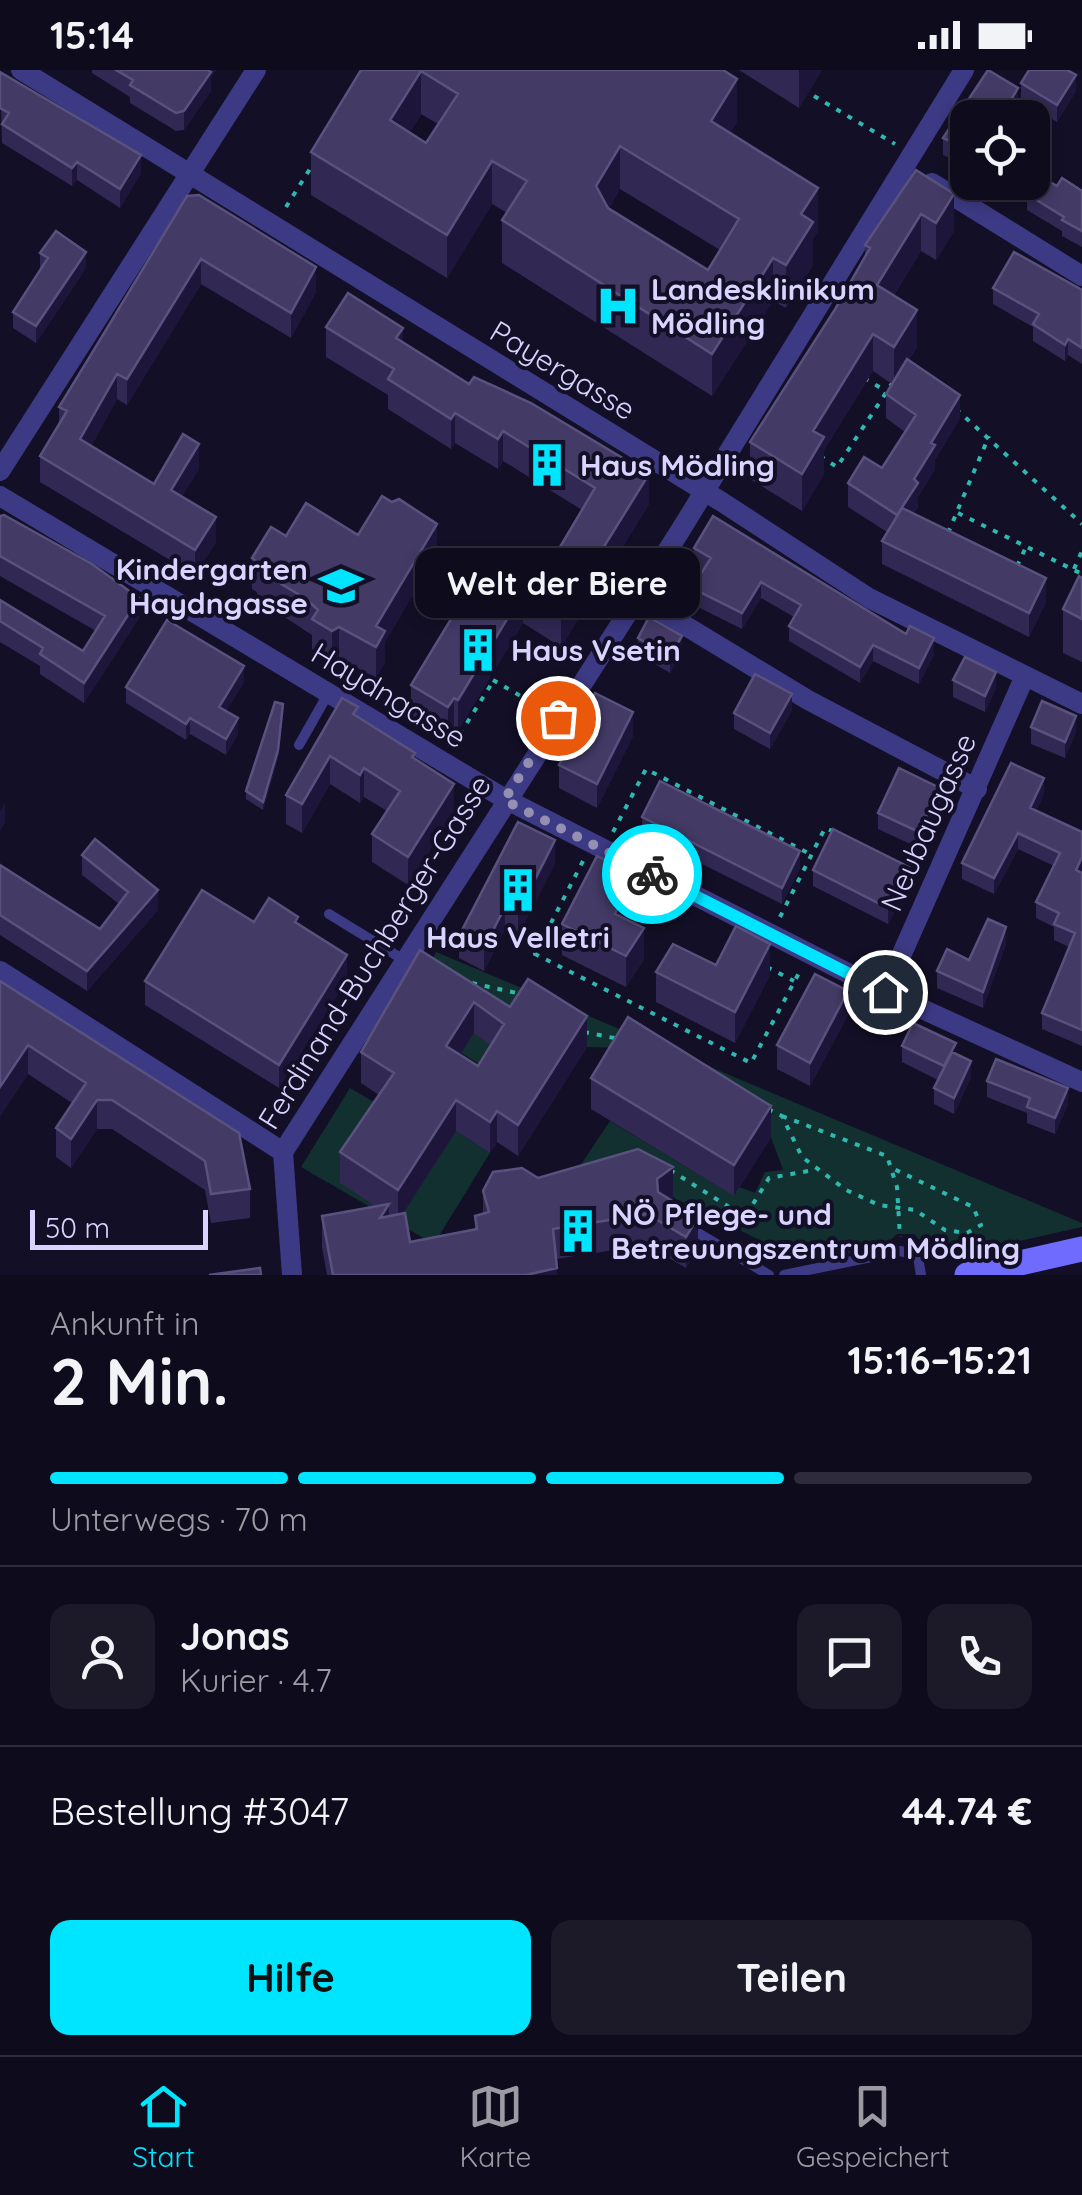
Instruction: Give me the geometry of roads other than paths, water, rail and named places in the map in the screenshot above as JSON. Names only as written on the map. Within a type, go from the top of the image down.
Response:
[{"type":"street","name":"Payergasse","points":[[21,70],[704,491],[869,598],[1082,704]]},
{"type":"street","points":[[0,471],[256,70]]},
{"type":"street","name":"Ferdinand-Buchberger-Gasse","points":[[292,1275],[283,1152],[504,800],[638,597],[964,70]]},
{"type":"street","points":[[908,160],[1082,276]]},
{"type":"street","name":"Haydngasse","points":[[0,496],[504,800],[885,992],[1082,1082]]},
{"type":"street","points":[[638,597],[808,700],[977,789]]},
{"type":"street","name":"Neubaugasse","points":[[885,992],[1024,676]]},
{"type":"street","points":[[0,971],[283,1152]]},
{"type":"street","points":[[966,1275],[1082,1250]]},
{"type":"lane","points":[[299,745],[328,694]]},
{"type":"lane","points":[[328,914],[404,960]]},
{"type":"lane","points":[[680,1222],[769,1275]]},
{"type":"lane","points":[[784,1275],[900,1251],[918,1257],[921,1275]]},
{"type":"place","name":"Landesklinikum Mödling","points":[[618,306]]},
{"type":"place","name":"Haus Mödling","points":[[547,465]]},
{"type":"place","name":"Kindergarten Haydngasse","points":[[341,586]]},
{"type":"place","name":"Haus Vsetin","points":[[478,650]]},
{"type":"place","name":"Welt der Biere","points":[[558,718]]},
{"type":"place","name":"Haus Velletri","points":[[518,890]]},
{"type":"place","name":"NÖ Pflege- und Betreuungszentrum Mödling","points":[[578,1231]]}]
